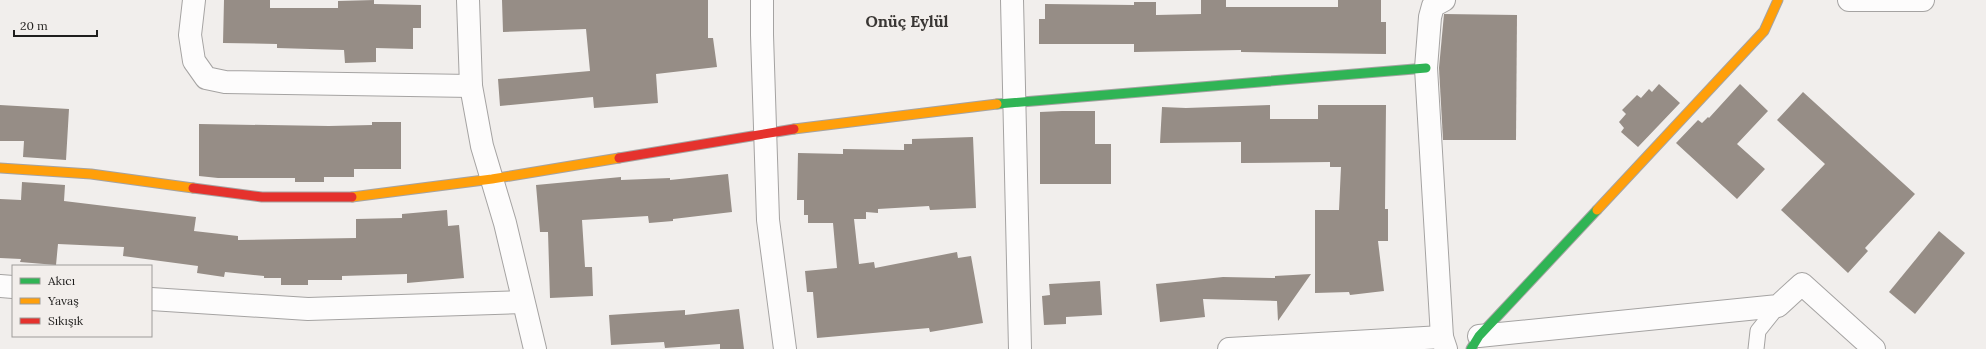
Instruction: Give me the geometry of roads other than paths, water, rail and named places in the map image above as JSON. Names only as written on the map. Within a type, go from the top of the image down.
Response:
[{"type":"street","points":[[194,0],[190,35],[194,61],[206,78],[225,82],[471,86]]},
{"type":"street","points":[[468,0],[471,86],[482,146],[505,223],[535,349]]},
{"type":"street","points":[[762,0],[768,220],[785,349]]},
{"type":"street","points":[[1012,0],[1020,349]]},
{"type":"street","points":[[1229,349],[1444,343],[1426,68],[1430,17],[1433,6],[1444,0]]},
{"type":"street","points":[[1475,343],[1764,31],[1778,0]]},
{"type":"street","points":[[1849,0],[1923,0]]},
{"type":"street","points":[[0,168],[92,174],[262,197],[349,197],[492,179],[765,133],[1014,102],[1426,68]]},
{"type":"street","points":[[1475,343],[1778,306],[1802,284],[1874,349]]},
{"type":"street","points":[[0,286],[12,287]]},
{"type":"street","points":[[152,299],[233,306],[308,309],[523,302]]},
{"type":"lane","points":[[1756,349],[1758,331],[1778,306]]},
{"type":"district","name":"Onüç Eylül","points":[[907,21]]}]
